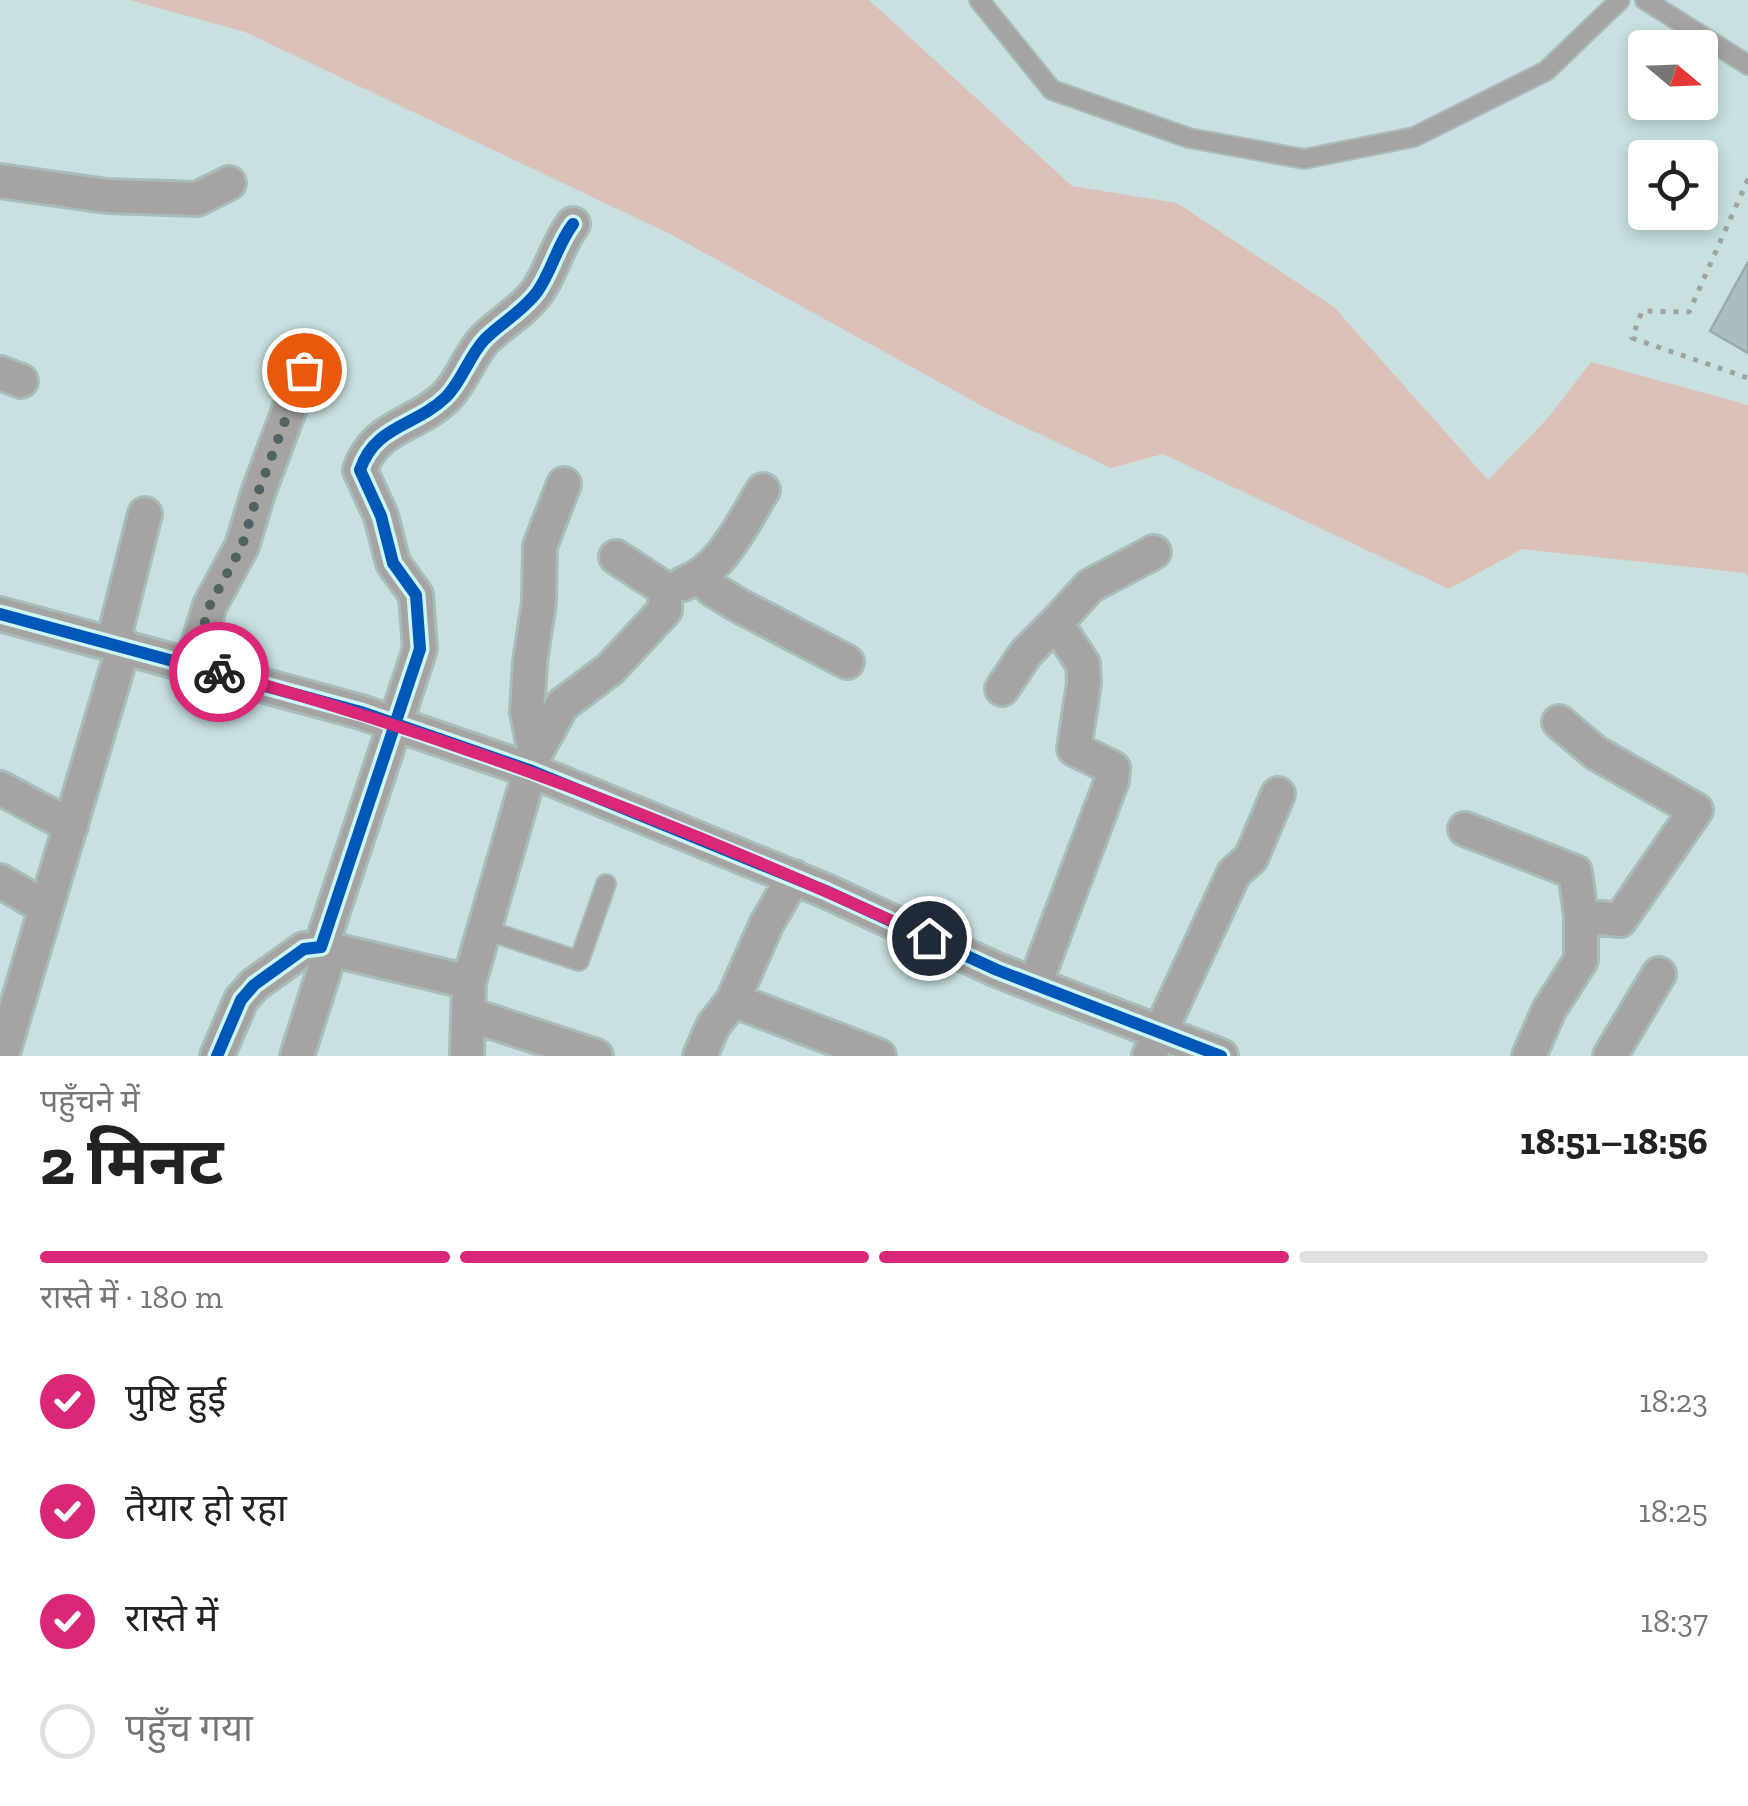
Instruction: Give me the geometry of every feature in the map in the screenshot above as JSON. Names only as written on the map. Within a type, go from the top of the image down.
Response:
[{"type":"street","points":[[0,181],[107,196],[197,199],[229,183]]},
{"type":"street","points":[[297,1056],[326,948],[420,648],[416,595],[393,563],[376,502],[360,470],[366,451],[383,434],[423,414],[450,393],[484,340],[537,293],[560,242],[573,224]]},
{"type":"street","points":[[192,664],[210,605],[242,546],[304,370]]},
{"type":"street","points":[[534,762],[527,712],[539,602],[540,546],[564,484]]},
{"type":"street","points":[[664,589],[702,576],[729,544],[763,490]]},
{"type":"street","points":[[2,1056],[11,981],[46,908],[70,826],[119,644],[136,539],[145,514]]},
{"type":"street","points":[[1002,689],[1026,654],[1090,586],[1154,552]]},
{"type":"street","points":[[616,556],[664,589]]},
{"type":"street","points":[[702,576],[712,589],[738,605],[847,662]]},
{"type":"street","points":[[467,1056],[468,998],[483,929],[534,762],[562,705],[610,668],[664,610],[664,589]]},
{"type":"street","points":[[0,614],[192,664],[534,762],[1035,984],[1154,1044],[1221,1056]]},
{"type":"street","points":[[1035,984],[1112,780],[1113,768],[1074,749],[1083,664],[1056,623]]},
{"type":"street","points":[[1559,722],[1596,754],[1696,810],[1620,920],[1581,916]]},
{"type":"street","points":[[0,788],[70,826]]},
{"type":"street","points":[[1154,1044],[1234,873],[1251,858],[1278,794]]},
{"type":"street","points":[[1465,829],[1574,872],[1581,916],[1581,960],[1550,1010],[1529,1056]]},
{"type":"street","points":[[700,1056],[713,1026],[733,1000],[767,923],[794,877]]},
{"type":"street","points":[[0,880],[46,908]]},
{"type":"street","points":[[217,1056],[240,1000],[254,984],[304,948],[326,948],[468,998],[596,1056]]},
{"type":"street","points":[[1617,1054],[1659,974]]},
{"type":"street","points":[[733,1000],[879,1056]]},
{"type":"lane","points":[[980,0],[1052,90],[1189,138],[1304,158],[1414,137],[1546,70],[1620,0]]},
{"type":"lane","points":[[1645,0],[1748,65]]},
{"type":"lane","points":[[483,929],[579,961],[606,884]]},
{"type":"path","points":[[1748,179],[1689,312],[1642,311],[1632,338],[1748,378]]},
{"type":"shaded area","points":[[130,0],[869,0],[1072,186],[1177,203],[1334,307],[1488,480],[1548,418],[1591,362],[1748,405],[1748,576],[1522,549],[1449,589],[1163,454],[1111,468],[995,413],[672,235],[245,32]]},
{"type":"building","points":[[1748,262],[1748,353],[1710,331]]},
{"type":"cycle path","points":[[217,1056],[241,1000],[254,985],[304,949],[321,947],[420,649],[416,595],[393,563],[381,516],[360,470],[375,444],[446,397],[485,339],[531,299],[573,224]]},
{"type":"cycle path","points":[[0,614],[361,712],[532,771],[826,891],[997,970],[1221,1056]]},
{"type":"way so far","points":[[219,672],[192,664],[210,605],[242,546],[304,370]]},
{"type":"route","points":[[219,672],[361,712],[532,771],[826,890],[929,938]]}]
